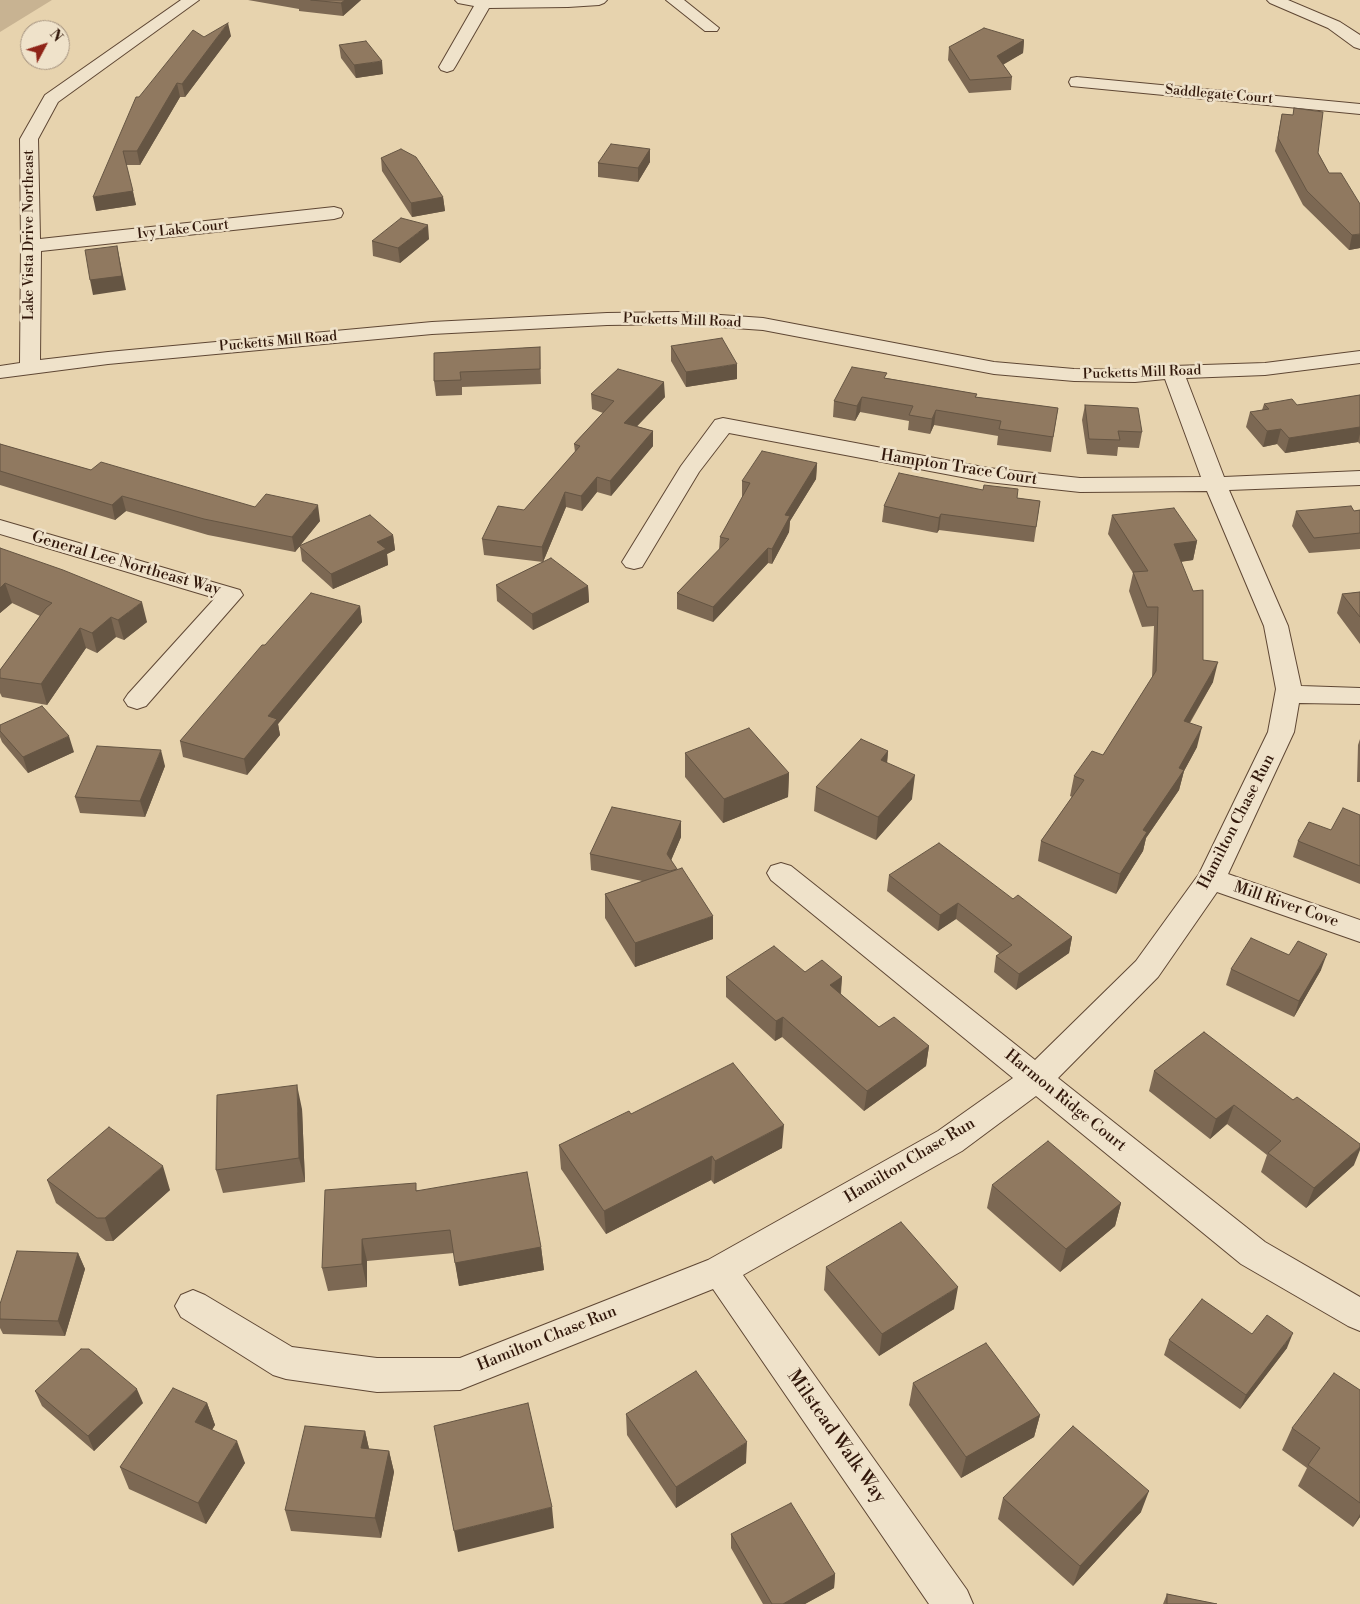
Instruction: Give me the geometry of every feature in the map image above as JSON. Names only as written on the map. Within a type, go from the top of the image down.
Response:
[{"type":"street","name":"Lake Vista Drive Northeast","points":[[30,367],[32,246],[29,139],[51,99],[191,0]]},
{"type":"street","points":[[463,0],[484,3],[599,0]]},
{"type":"street","points":[[674,0],[711,28]]},
{"type":"street","points":[[1275,0],[1334,25],[1360,44]]},
{"type":"street","points":[[447,67],[484,3]]},
{"type":"street","name":"Saddlegate Court","points":[[1077,82],[1360,109]]},
{"type":"street","name":"Ivy Lake Court","points":[[32,246],[334,213]]},
{"type":"street","name":"Pucketts Mill Road","points":[[0,372],[108,358],[432,328],[607,319],[678,318],[763,324],[994,368],[1074,375],[1135,376],[1173,372],[1265,369],[1360,357]]},
{"type":"street","name":"Hamilton Chase Run","points":[[193,1306],[286,1363],[377,1375],[460,1374],[720,1271],[950,1141],[1037,1078],[1147,969],[1211,879],[1281,732],[1289,689],[1276,626],[1215,484],[1173,372]]},
{"type":"street","name":"Hampton Trace Court","points":[[634,562],[689,471],[723,425],[988,476],[1080,485],[1215,484],[1360,478]]},
{"type":"street","name":"General Lee Northeast Way","points":[[0,527],[231,594],[137,700]]},
{"type":"street","points":[[1288,694],[1360,696]]},
{"type":"street","name":"Harmon Ridge Court","points":[[781,873],[1253,1252],[1360,1315]]},
{"type":"street","name":"Mill River Cove","points":[[1211,879],[1360,931]]},
{"type":"street","name":"Milstead Walk Way","points":[[720,1271],[953,1604]]},
{"type":"shaded area","points":[[0,0],[52,0],[0,32]]},
{"type":"building","points":[[311,0],[345,0],[341,3]]},
{"type":"building","points":[[228,23],[182,84],[177,83],[137,151],[123,151],[133,191],[93,197],[136,97],[139,97],[193,30],[204,37]]},
{"type":"building","points":[[984,28],[1024,40],[997,56],[1012,77],[970,80],[949,47]]},
{"type":"building","points":[[366,41],[382,61],[354,65],[339,45]]},
{"type":"building","points":[[1294,108],[1323,112],[1318,153],[1329,173],[1341,173],[1360,204],[1360,234],[1352,235],[1307,191],[1278,138],[1282,114],[1293,115]]},
{"type":"building","points":[[611,144],[650,149],[638,168],[598,163]]},
{"type":"building","points":[[401,149],[416,157],[443,197],[411,203],[381,158]]},
{"type":"building","points":[[401,218],[428,225],[398,248],[372,241]]},
{"type":"building","points":[[117,246],[122,276],[90,280],[85,250]]},
{"type":"building","points":[[722,338],[737,364],[686,372],[671,346]]},
{"type":"building","points":[[540,347],[540,369],[460,372],[461,380],[434,381],[434,353]]},
{"type":"building","points":[[852,367],[887,373],[884,378],[977,394],[975,397],[1058,408],[1053,437],[999,429],[1001,421],[936,410],[932,419],[909,415],[913,406],[862,397],[857,406],[834,401]]},
{"type":"building","points":[[618,369],[664,382],[624,423],[653,431],[610,481],[597,477],[581,496],[565,492],[542,547],[482,539],[498,506],[524,510],[580,446],[574,444],[614,401],[591,394]]},
{"type":"building","points":[[1360,395],[1360,427],[1289,438],[1281,429],[1267,431],[1250,412],[1269,409],[1264,404],[1292,399],[1297,405]]},
{"type":"building","points":[[1085,405],[1138,408],[1142,432],[1118,431],[1120,440],[1089,439]]},
{"type":"building","points":[[0,444],[91,470],[101,462],[255,507],[266,494],[318,505],[292,537],[204,519],[122,496],[112,505],[0,471]]},
{"type":"building","points":[[762,451],[817,463],[785,515],[790,516],[772,549],[768,548],[713,607],[677,593],[729,539],[720,537],[750,483],[742,481]]},
{"type":"building","points":[[899,473],[983,490],[984,485],[1018,489],[1017,498],[1040,501],[1036,527],[941,514],[939,518],[884,506]]},
{"type":"building","points":[[1351,506],[1354,511],[1360,510],[1360,533],[1314,538],[1296,511]]},
{"type":"building","points":[[1174,508],[1197,541],[1174,544],[1193,591],[1203,590],[1203,660],[1218,662],[1184,721],[1202,727],[1179,768],[1184,770],[1143,830],[1147,832],[1120,874],[1041,841],[1084,780],[1074,776],[1092,751],[1103,755],[1156,671],[1158,607],[1147,607],[1133,572],[1148,571],[1112,515]]},
{"type":"building","points":[[370,515],[393,535],[377,542],[386,549],[331,574],[299,546]]},
{"type":"building","points":[[0,548],[63,570],[142,602],[118,620],[111,617],[92,633],[80,628],[41,684],[0,678],[0,670],[46,608],[52,603],[5,583],[0,588]]},
{"type":"building","points":[[551,558],[588,586],[532,614],[496,585]]},
{"type":"building","points":[[1360,592],[1360,617],[1342,594]]},
{"type":"building","points":[[311,593],[360,606],[268,716],[277,719],[244,759],[180,741],[262,645],[265,645]]},
{"type":"building","points":[[42,706],[69,736],[23,757],[0,731],[0,725]]},
{"type":"building","points":[[749,728],[789,773],[724,799],[685,753]]},
{"type":"building","points":[[861,739],[888,751],[881,760],[915,775],[878,817],[816,787]]},
{"type":"building","points":[[97,746],[161,750],[140,801],[75,797]]},
{"type":"building","points":[[612,807],[681,821],[667,854],[677,869],[670,871],[590,854]]},
{"type":"building","points":[[1343,808],[1360,815],[1360,866],[1298,841],[1309,822],[1331,830]]},
{"type":"building","points":[[939,843],[1013,899],[1018,895],[1072,937],[1019,974],[996,956],[1012,945],[958,903],[940,915],[889,875]]},
{"type":"building","points":[[682,868],[713,916],[635,943],[605,894]]},
{"type":"building","points":[[1251,938],[1289,955],[1298,941],[1327,954],[1299,1001],[1231,969]]},
{"type":"building","points":[[774,946],[805,972],[822,960],[842,977],[830,985],[879,1027],[894,1017],[929,1046],[867,1091],[783,1017],[776,1021],[726,977]]},
{"type":"building","points":[[1204,1032],[1293,1100],[1297,1097],[1360,1144],[1360,1147],[1314,1188],[1268,1153],[1281,1141],[1234,1105],[1216,1119],[1154,1071]]},
{"type":"building","points":[[733,1063],[784,1125],[715,1161],[712,1156],[604,1211],[559,1145],[629,1111],[631,1114]]},
{"type":"building","points":[[297,1085],[299,1158],[216,1170],[217,1095]]},
{"type":"building","points":[[109,1127],[163,1166],[105,1218],[97,1218],[47,1180]]},
{"type":"building","points":[[1048,1141],[1121,1203],[1066,1249],[992,1185]]},
{"type":"building","points":[[527,1172],[541,1247],[455,1263],[450,1230],[362,1239],[362,1264],[322,1268],[325,1190],[416,1183],[416,1191]]},
{"type":"building","points":[[901,1222],[958,1287],[882,1334],[826,1267]]},
{"type":"building","points":[[17,1251],[78,1253],[58,1321],[0,1319],[0,1304]]},
{"type":"building","points":[[1202,1299],[1252,1334],[1267,1315],[1293,1333],[1246,1395],[1169,1340]]},
{"type":"building","points":[[986,1343],[1040,1415],[966,1457],[913,1383]]},
{"type":"building","points":[[81,1349],[89,1349],[137,1389],[88,1436],[35,1391]]},
{"type":"building","points":[[696,1371],[747,1442],[676,1487],[626,1414]]},
{"type":"building","points":[[1334,1373],[1360,1390],[1360,1503],[1308,1465],[1320,1448],[1292,1428]]},
{"type":"building","points":[[173,1388],[207,1403],[195,1422],[237,1441],[198,1503],[120,1467]]},
{"type":"building","points":[[528,1403],[552,1507],[454,1531],[434,1426]]},
{"type":"building","points":[[305,1426],[365,1431],[361,1448],[389,1451],[375,1518],[285,1510]]},
{"type":"building","points":[[1073,1426],[1149,1491],[1080,1566],[1003,1498]]},
{"type":"building","points":[[791,1503],[835,1574],[783,1604],[772,1604],[731,1534]]},
{"type":"building","points":[[1167,1594],[1217,1604],[1167,1604]]}]
